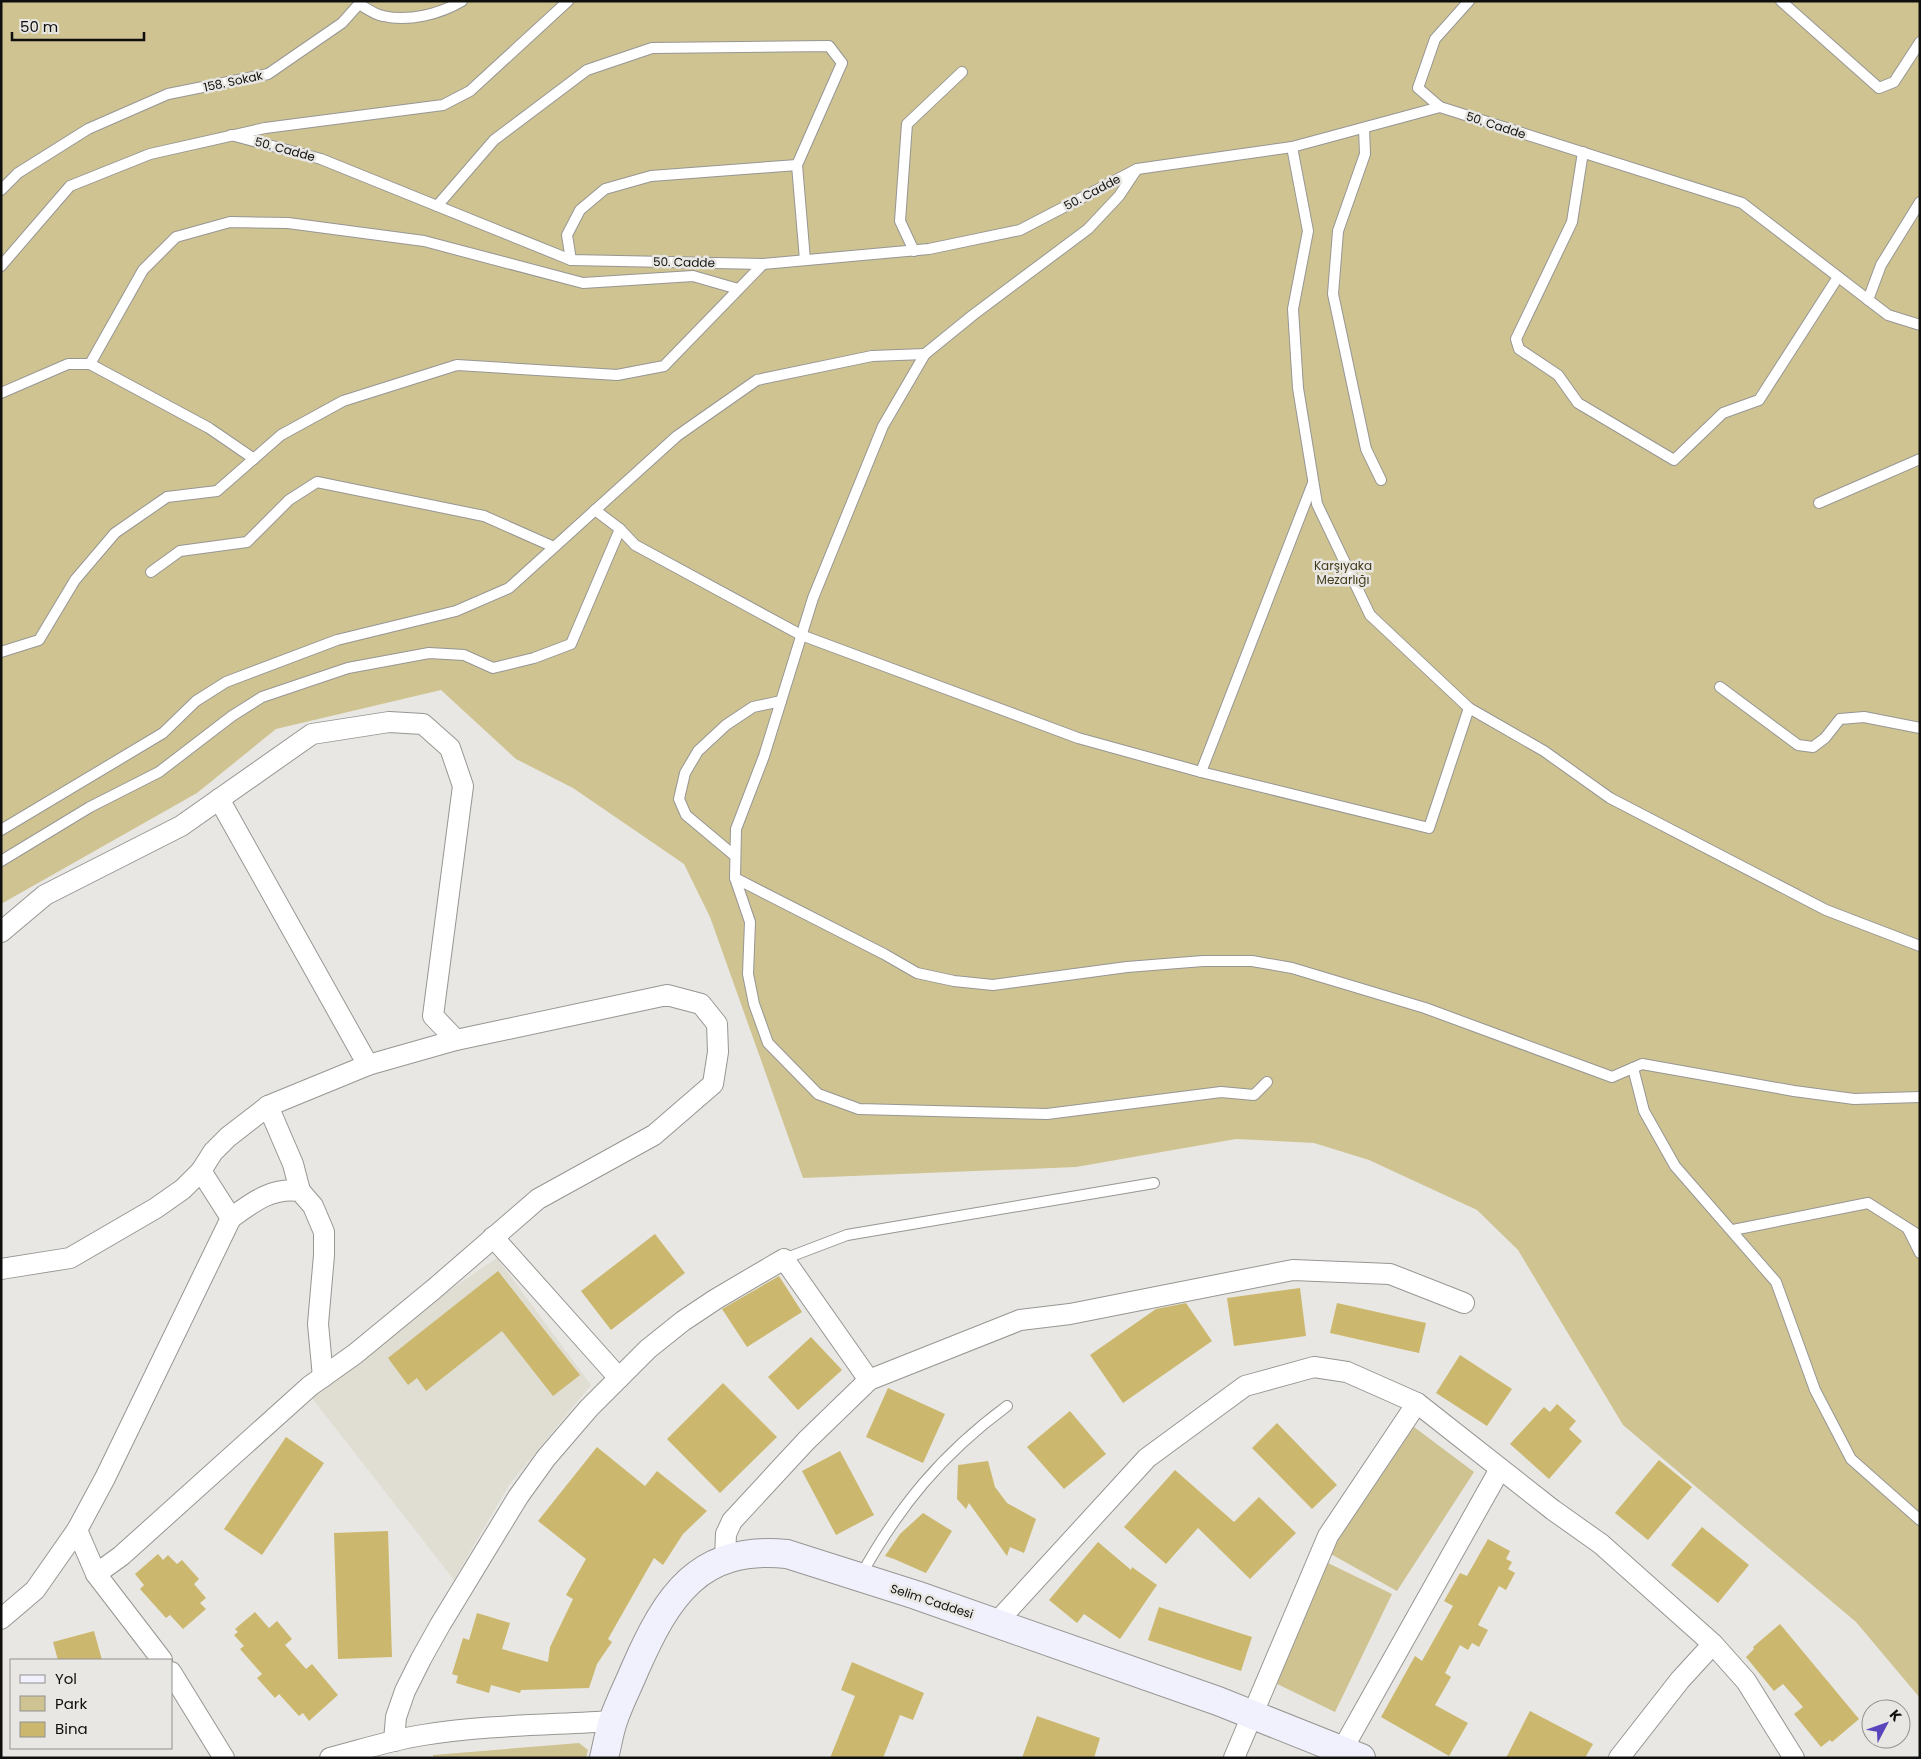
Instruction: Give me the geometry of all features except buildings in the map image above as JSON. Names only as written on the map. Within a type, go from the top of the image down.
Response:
[{"type":"main road","name":"Selim Caddesi","points":[[604,1758],[613,1721],[647,1641],[662,1613],[682,1587],[704,1570],[725,1560],[746,1554],[769,1552],[787,1554],[916,1595],[1251,1714],[1351,1754]]},
{"type":"street","points":[[1,932],[45,895],[181,826],[312,734],[390,722],[423,724],[450,748],[463,786],[433,1016],[456,1040]]},
{"type":"street","points":[[219,799],[368,1065]]},
{"type":"street","points":[[1,1269],[70,1258],[156,1208],[183,1189],[201,1171],[214,1152],[228,1137],[268,1106],[368,1065],[456,1040],[667,995],[701,1004],[717,1024],[718,1052],[714,1084],[654,1135],[538,1199],[377,1336],[295,1399],[121,1556],[96,1574]]},
{"type":"street","points":[[268,1106],[293,1164],[300,1191],[314,1206],[324,1232],[318,1324],[322,1377]]},
{"type":"street","points":[[201,1171],[231,1218]]},
{"type":"street","points":[[1,1619],[35,1590],[77,1530],[105,1478],[231,1218],[254,1202],[274,1192],[289,1189],[300,1191]]},
{"type":"street","points":[[494,1237],[619,1378]]},
{"type":"street","points":[[394,1741],[396,1717],[405,1691],[421,1659],[518,1498],[571,1428],[648,1349],[683,1321],[784,1259],[869,1380]]},
{"type":"street","points":[[725,1560],[726,1534],[732,1521],[806,1442],[869,1380],[1020,1320],[1070,1314],[1293,1270],[1390,1274],[1464,1303]]},
{"type":"street","points":[[996,1623],[1147,1458],[1244,1386],[1314,1367],[1347,1372],[1417,1403],[1553,1510],[1601,1544],[1714,1644],[1746,1681],[1794,1758]]},
{"type":"street","points":[[1234,1758],[1251,1714],[1328,1536],[1417,1403]]},
{"type":"street","points":[[1351,1754],[1500,1469]]},
{"type":"street","points":[[77,1530],[96,1574],[161,1659]]},
{"type":"street","points":[[1618,1758],[1680,1680],[1714,1644]]},
{"type":"street","points":[[172,1674],[224,1758]]},
{"type":"street","points":[[330,1758],[394,1741],[459,1731],[613,1721]]},
{"type":"lane","name":"158. Sokak","points":[[1,190],[18,173],[88,129],[168,94],[268,74],[342,23],[357,3],[382,16],[413,18],[448,10],[462,1]]},
{"type":"lane","points":[[1,266],[70,186],[150,154],[232,135],[265,128],[443,105],[470,91],[568,1]]},
{"type":"lane","points":[[1440,107],[1418,88],[1435,39],[1468,1]]},
{"type":"lane","points":[[1782,1],[1879,88],[1894,82],[1920,42]]},
{"type":"lane","points":[[437,206],[494,140],[587,70],[652,48],[829,46],[842,63],[797,165],[805,260]]},
{"type":"lane","points":[[914,251],[900,221],[908,124],[962,72]]},
{"type":"lane","name":"50. Cadde","points":[[232,135],[321,159],[570,260],[763,264],[914,251],[1020,230],[1137,169],[1292,147],[1440,107],[1742,202],[1888,315],[1920,325]]},
{"type":"lane","points":[[1364,128],[1365,154],[1338,230],[1333,294],[1366,450],[1381,480]]},
{"type":"lane","points":[[1292,147],[1308,231],[1293,309],[1298,388],[1318,504],[1370,615],[1468,708],[1544,751],[1610,798],[1826,910],[1920,946]]},
{"type":"lane","points":[[1582,152],[1572,222],[1516,339],[1519,350],[1558,375],[1578,403],[1674,460],[1723,413],[1759,400],[1838,277]]},
{"type":"lane","points":[[570,260],[567,235],[580,210],[605,189],[651,176],[797,165]]},
{"type":"lane","points":[[1137,169],[1119,196],[1088,229],[973,315],[925,354],[883,426],[813,598],[764,756],[736,829],[735,878],[750,922],[748,974],[754,1004],[768,1043],[818,1094],[859,1110],[1047,1114],[1222,1092],[1254,1096],[1267,1082]]},
{"type":"lane","points":[[1868,300],[1882,265],[1920,202]]},
{"type":"lane","points":[[90,364],[143,270],[176,237],[230,222],[288,223],[424,240],[583,283],[693,276],[738,289]]},
{"type":"lane","points":[[1,652],[39,640],[75,580],[115,534],[167,497],[217,492],[281,436],[343,401],[456,366],[617,375],[664,366],[763,264]]},
{"type":"lane","points":[[1,830],[163,733],[196,701],[226,682],[337,640],[456,611],[509,588],[677,436],[757,380],[872,356],[925,354]]},
{"type":"lane","points":[[1,393],[68,364],[90,364],[210,428],[254,460]]},
{"type":"lane","points":[[1819,503],[1920,459]]},
{"type":"lane","points":[[151,572],[180,551],[246,542],[289,500],[317,482],[484,516],[554,547]]},
{"type":"lane","points":[[1201,772],[1314,482]]},
{"type":"lane","points":[[595,510],[620,528],[635,545],[801,635],[1078,738],[1201,772],[1428,828],[1468,708]]},
{"type":"lane","points":[[1,861],[90,806],[159,772],[232,716],[262,697],[348,668],[429,653],[464,655],[493,668],[534,658],[571,644],[620,528]]},
{"type":"lane","points":[[1720,687],[1798,745],[1813,747],[1825,738],[1840,719],[1864,717],[1920,728]]},
{"type":"lane","points":[[736,856],[686,815],[679,799],[685,773],[698,751],[726,724],[753,708],[781,701]]},
{"type":"lane","points":[[735,878],[884,954],[917,973],[993,985],[1127,967],[1203,960],[1252,961],[1292,968],[1424,1008],[1612,1077],[1642,1064],[1794,1091],[1854,1099],[1920,1097]]},
{"type":"lane","points":[[1633,1068],[1644,1111],[1675,1166],[1733,1230],[1776,1282],[1815,1390],[1851,1460],[1920,1520]]},
{"type":"lane","points":[[784,1259],[847,1236],[1154,1183]]},
{"type":"lane","points":[[1733,1230],[1868,1203],[1920,1236]]},
{"type":"lane","points":[[1908,1228],[1920,1253]]},
{"type":"lane","points":[[860,1578],[890,1526],[932,1471],[974,1432],[1007,1406]]},
{"type":"shaded area","points":[[497,1258],[591,1385],[509,1485],[454,1580],[312,1398],[422,1309]]},
{"type":"green space","name":"Karşıyaka Mezarlığı","points":[[1,1],[1920,1],[1920,1698],[1856,1622],[1623,1425],[1518,1250],[1477,1210],[1369,1160],[1314,1143],[1236,1139],[1076,1167],[803,1178],[710,917],[684,864],[573,788],[516,759],[441,690],[276,729],[197,793],[1,904]]},
{"type":"green space","points":[[1414,1427],[1474,1472],[1397,1591],[1329,1553]]},
{"type":"green space","points":[[1328,1563],[1392,1594],[1335,1712],[1271,1681]]},
{"type":"green space","points":[[579,1743],[588,1750],[586,1758],[433,1758],[433,1755]]}]
